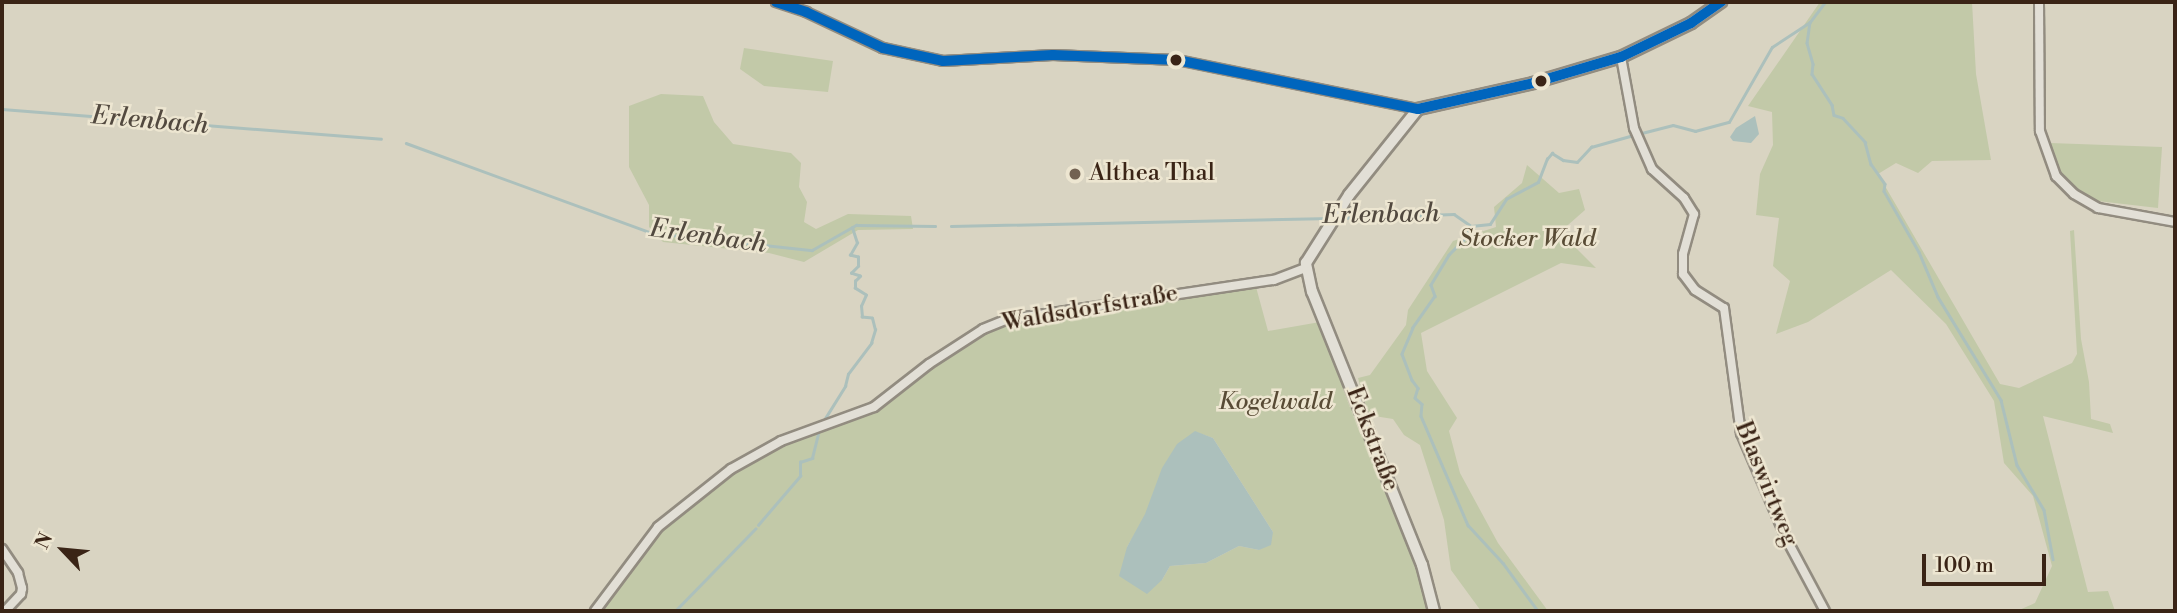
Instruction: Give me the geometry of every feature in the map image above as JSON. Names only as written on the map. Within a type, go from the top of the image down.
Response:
[{"type":"street","points":[[776,2],[883,48],[943,61],[1053,55],[1177,60],[1418,109],[1533,83],[1621,57],[1691,23],[1721,2]]},
{"type":"street","points":[[2039,2],[2040,131],[2056,176],[2067,189],[2093,206],[2175,222]]},
{"type":"street","name":"Blaswirtweg","points":[[1621,57],[1638,139],[1652,169],[1684,198],[1694,214],[1683,254],[1684,274],[1695,290],[1724,308],[1741,433],[1788,542],[1825,611]]},
{"type":"street","points":[[1305,268],[1337,213],[1418,109]]},
{"type":"street","name":"Waldsdorfstraße","points":[[595,611],[658,527],[732,469],[781,441],[874,407],[929,364],[983,329],[1005,320],[1274,280],[1305,268]]},
{"type":"street","name":"Eckstraße","points":[[1305,268],[1312,292],[1422,565],[1434,611]]},
{"type":"street","points":[[2,549],[18,573],[22,588],[5,611]]},
{"type":"green space","points":[[1820,2],[1972,2],[1976,74],[1991,160],[1932,161],[1918,173],[1896,163],[1878,174],[2000,384],[2019,388],[2072,363],[2077,354],[2070,231],[2074,230],[2081,339],[2089,382],[2091,419],[2110,424],[2113,433],[2043,416],[2088,592],[2108,591],[2115,611],[2017,611],[2035,603],[2052,566],[2033,496],[2004,463],[1994,401],[1946,324],[1891,270],[1808,322],[1776,334],[1790,281],[1773,266],[1779,218],[1756,215],[1760,174],[1773,145],[1772,112],[1748,106]]},
{"type":"green space","points":[[744,48],[833,61],[828,92],[764,86],[740,69]]},
{"type":"green space","points":[[661,94],[703,96],[714,122],[733,144],[791,153],[801,163],[799,187],[807,202],[804,222],[816,229],[848,214],[911,216],[913,229],[858,230],[804,262],[769,253],[663,242],[649,227],[649,205],[629,167],[629,106]]},
{"type":"green space","points":[[2050,143],[2162,147],[2158,208],[2089,200],[2071,191],[2055,171],[2048,151]]},
{"type":"green space","name":"Stocker Wald","points":[[1527,165],[1559,193],[1579,189],[1585,210],[1560,232],[1596,268],[1561,263],[1421,333],[1427,371],[1457,418],[1449,431],[1460,473],[1498,543],[1548,611],[1481,611],[1451,570],[1444,520],[1420,445],[1404,435],[1393,419],[1368,415],[1358,378],[1370,375],[1406,325],[1408,310],[1453,241],[1496,227],[1494,207],[1522,183]]},
{"type":"green space","name":"Kogelwald","points":[[1256,287],[1268,331],[1320,322],[1419,566],[1429,611],[597,611],[659,530],[754,457],[813,430],[833,427],[874,410],[985,331],[1133,302]],"holes":[[[1196,432],[1213,438],[1273,532],[1259,550],[1239,546],[1206,563],[1170,566],[1162,580],[1127,547]]]},
{"type":"shaded area","points":[[1755,116],[1759,134],[1751,143],[1733,141],[1730,137],[1736,128]]},
{"type":"shaded area","points":[[1195,431],[1213,438],[1273,532],[1271,545],[1259,550],[1239,546],[1206,563],[1170,566],[1162,580],[1147,594],[1119,576],[1127,547],[1145,514],[1162,468],[1177,444]]},
{"type":"waterway","name":"Erlenbach","points":[[1338,218],[1454,214],[1471,226],[1490,224],[1506,199],[1538,182],[1552,153],[1563,160],[1577,162],[1591,147],[1630,136],[1673,125],[1695,131],[1729,122],[1772,47],[1810,22],[1825,2]]},
{"type":"waterway","points":[[1810,22],[1807,43],[1813,64],[1812,74],[1832,105],[1834,115],[1843,118],[1865,142],[1871,164],[1885,184],[1884,191],[1919,252],[1938,297],[2001,400],[2017,465],[2044,510],[2053,559]]},
{"type":"waterway","name":"Erlenbach","points":[[2,109],[381,139]]},
{"type":"waterway","name":"Erlenbach","points":[[406,143],[652,233],[812,250],[856,225],[935,226]]},
{"type":"waterway","name":"Erlenbach","points":[[951,226],[1332,218]]},
{"type":"waterway","points":[[1471,226],[1466,238],[1449,255],[1431,285],[1435,296],[1413,328],[1402,354],[1418,388],[1415,398],[1422,404],[1421,416],[1468,525],[1503,563],[1538,611]]},
{"type":"waterway","points":[[824,420],[845,386],[848,374],[871,343],[875,330],[872,318],[862,317],[861,306],[866,295],[855,288],[855,281],[860,276],[851,273],[858,266],[858,257],[850,255],[857,243],[852,228]]},
{"type":"waterway","points":[[758,525],[800,476],[800,462],[812,458],[818,434]]},
{"type":"waterway","points":[[675,611],[755,529]]},
{"type":"transit line","points":[[776,2],[806,12],[883,48],[943,61],[1053,55],[1177,60],[1418,109]]},
{"type":"transit line","points":[[1418,109],[1533,83],[1621,57],[1691,23],[1721,2]]},
{"type":"place","name":"Althea Thal","points":[[1075,174]]}]
